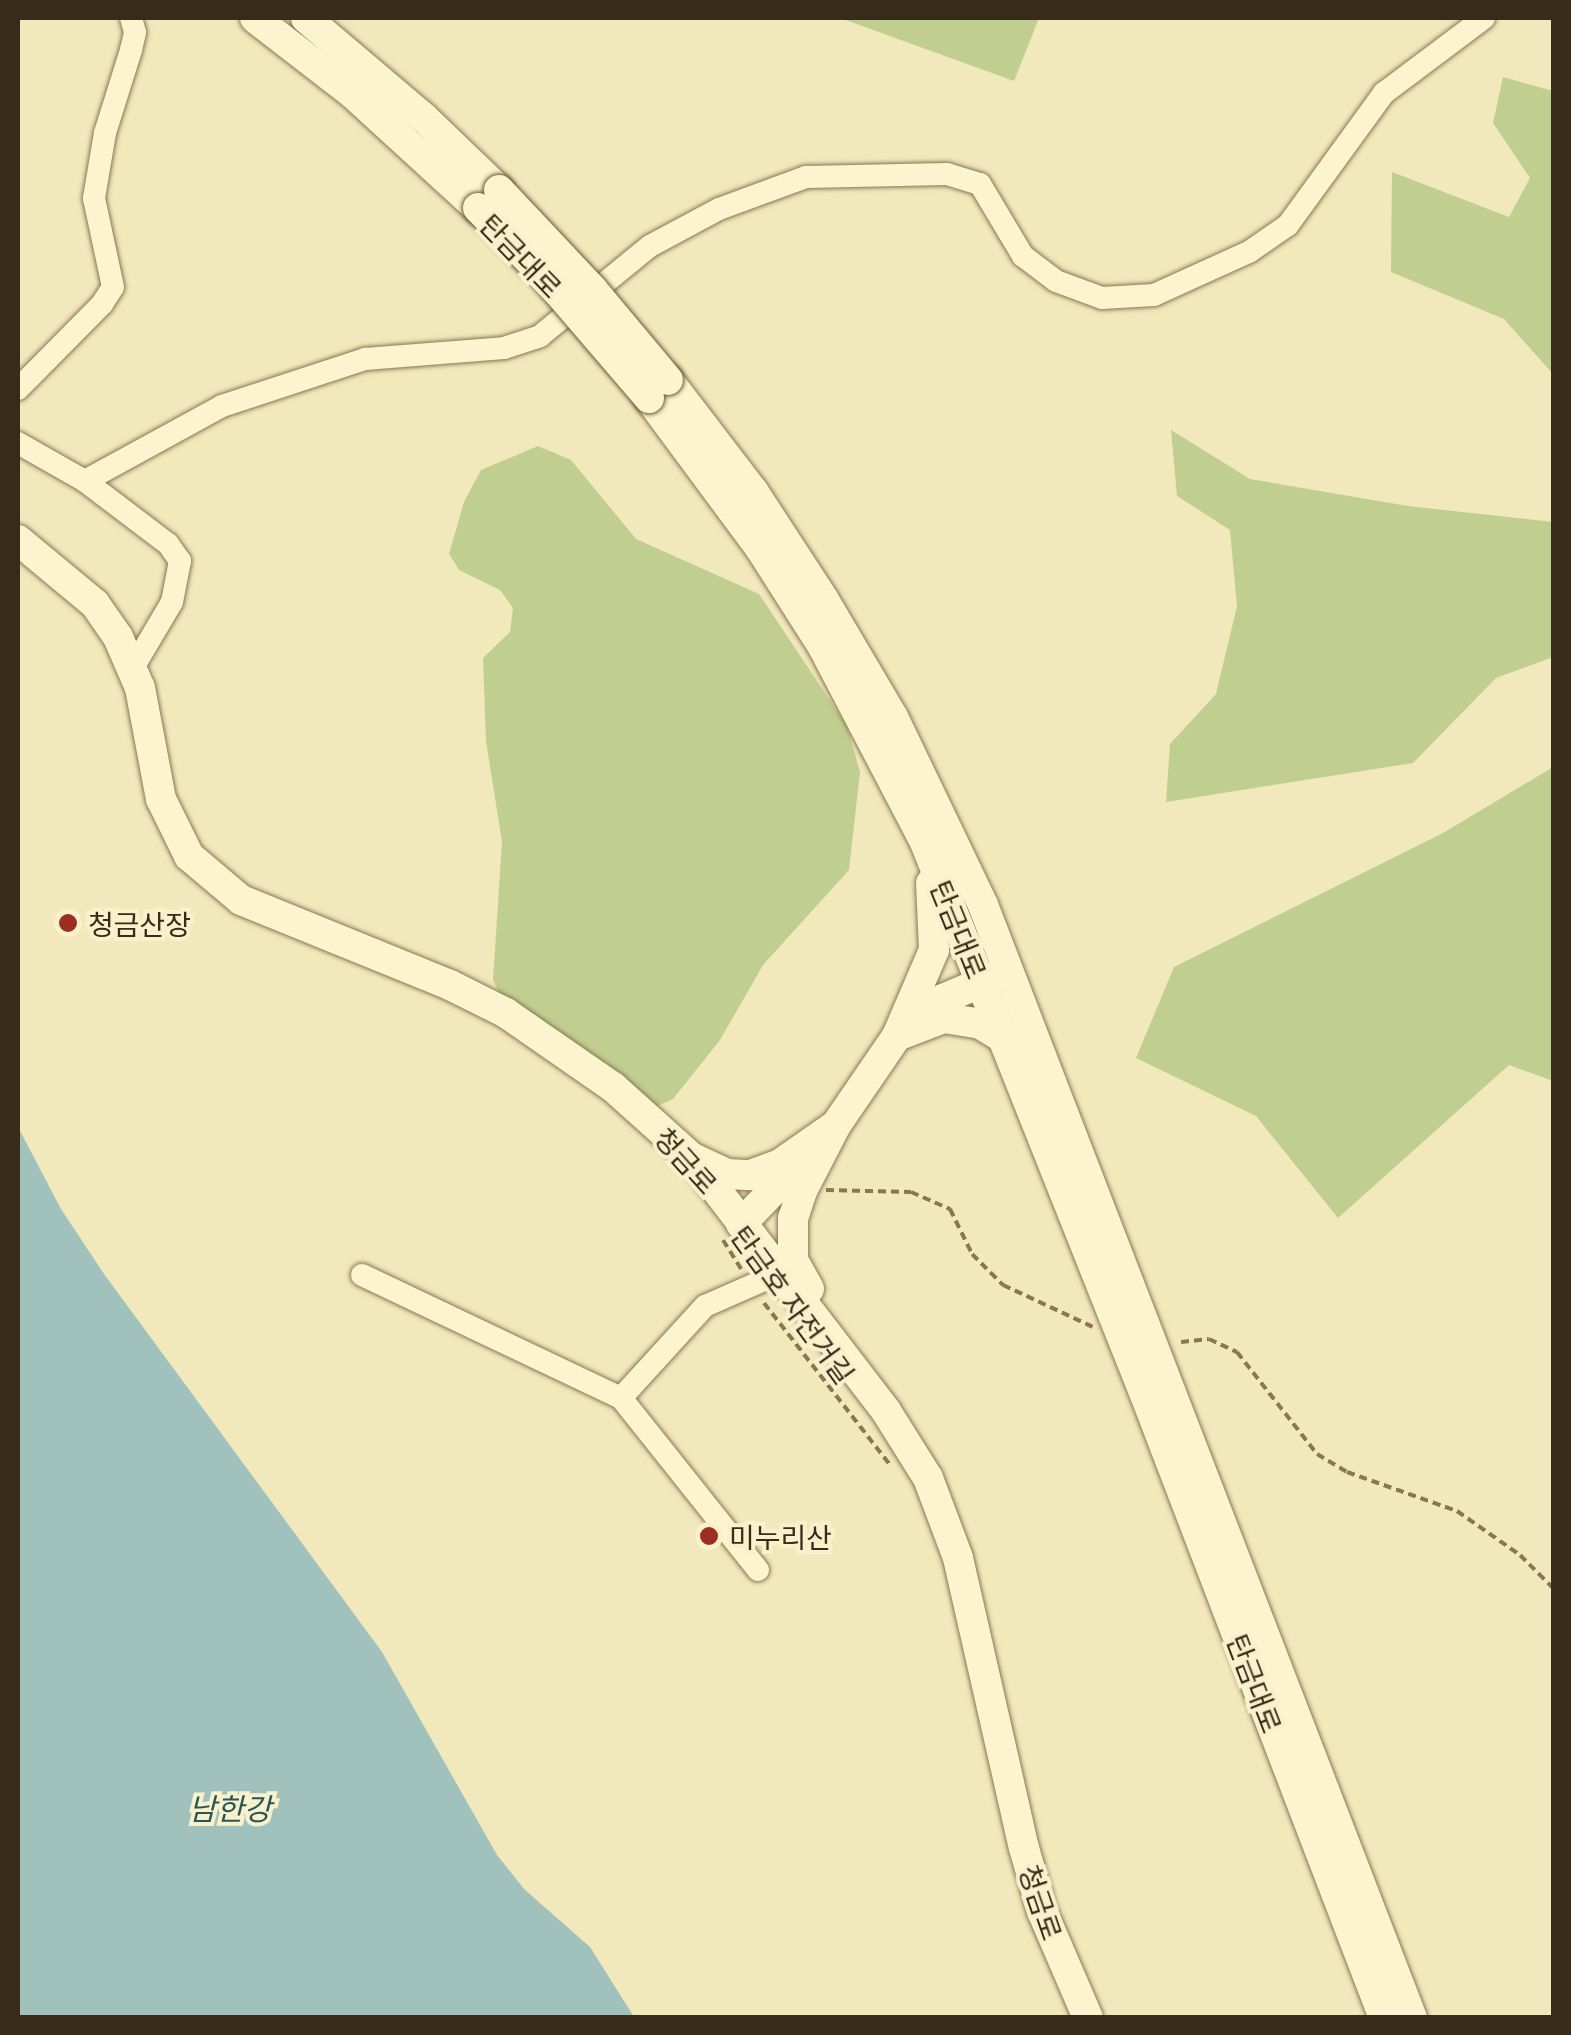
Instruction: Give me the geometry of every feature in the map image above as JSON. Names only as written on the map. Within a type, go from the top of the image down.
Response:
[{"type":"main road","name":"탄금대로","points":[[255,18],[488,199]]},
{"type":"main road","name":"탄금대로","points":[[306,18],[424,118],[541,272],[753,491],[893,717],[1011,971],[1412,2018]]},
{"type":"main road","name":"탄금대로","points":[[658,390],[823,647],[924,840],[1005,1039],[1384,2018]]},
{"type":"main road","name":"청금로","points":[[18,540],[95,604],[134,668],[166,813],[190,856],[216,883],[274,916],[416,970],[506,1013],[613,1087],[692,1158],[729,1227],[780,1273],[910,1445],[941,1510],[968,1597],[1042,1911],[1088,2018]]},
{"type":"main road","points":[[846,1358],[793,1260],[790,1236],[802,1191],[836,1125],[897,1036],[934,950],[934,907],[924,840]]},
{"type":"main road","points":[[897,1036],[943,999],[1011,971]]},
{"type":"main road","points":[[897,1036],[944,1018],[980,1024],[1005,1039]]},
{"type":"main road","points":[[692,1158],[728,1174],[750,1175],[780,1164],[836,1125]]},
{"type":"main road","points":[[729,1227],[836,1125]]},
{"type":"street","points":[[18,389],[102,304],[113,287],[94,198],[105,133],[132,50],[135,32],[131,18]]},
{"type":"street","points":[[85,481],[222,406],[365,359],[504,348],[540,336],[650,246],[719,209],[806,177],[947,174],[980,184],[1023,256],[1056,282],[1102,298],[1136,299],[1171,289],[1250,252],[1288,225],[1384,93],[1484,18]]},
{"type":"street","points":[[18,443],[85,481],[168,544],[180,561],[172,602],[134,668]]},
{"type":"street","points":[[621,1398],[705,1306],[780,1273]]},
{"type":"street","points":[[362,1275],[621,1398],[758,1570]]},
{"type":"path","points":[[802,1191],[911,1192],[950,1209],[972,1254],[1003,1285],[1102,1331]]},
{"type":"path","name":"탄금호 자전거길","points":[[729,1227],[751,1284],[785,1334],[892,1468]]},
{"type":"path","points":[[1181,1342],[1209,1339],[1237,1352],[1317,1454],[1347,1472],[1457,1511],[1520,1555],[1554,1589]]},
{"type":"green space","points":[[840,18],[1039,18],[1014,81]]},
{"type":"green space","points":[[1503,77],[1553,91],[1553,374],[1504,319],[1391,272],[1392,172],[1509,217],[1530,178],[1493,123]]},
{"type":"green space","points":[[1171,430],[1250,479],[1408,506],[1553,522],[1553,657],[1496,678],[1413,763],[1166,802],[1170,744],[1216,694],[1237,606],[1230,530],[1177,496]]},
{"type":"green space","points":[[538,446],[571,460],[636,539],[759,594],[847,726],[860,772],[849,870],[763,965],[720,1040],[673,1099],[653,1108],[502,999],[493,980],[502,842],[486,741],[483,658],[510,632],[513,608],[500,590],[459,570],[449,554],[464,502],[481,470]]},
{"type":"green space","points":[[1553,767],[1553,1081],[1509,1065],[1338,1218],[1256,1116],[1136,1058],[1174,967],[1443,833]]},
{"type":"water","name":"남한강","points":[[18,1127],[61,1209],[104,1274],[382,1652],[497,1855],[524,1889],[590,1947],[634,2017],[18,2017]]},
{"type":"place","name":"청금산장","points":[[68,923]]},
{"type":"place","name":"미누리산","points":[[709,1536]]}]
